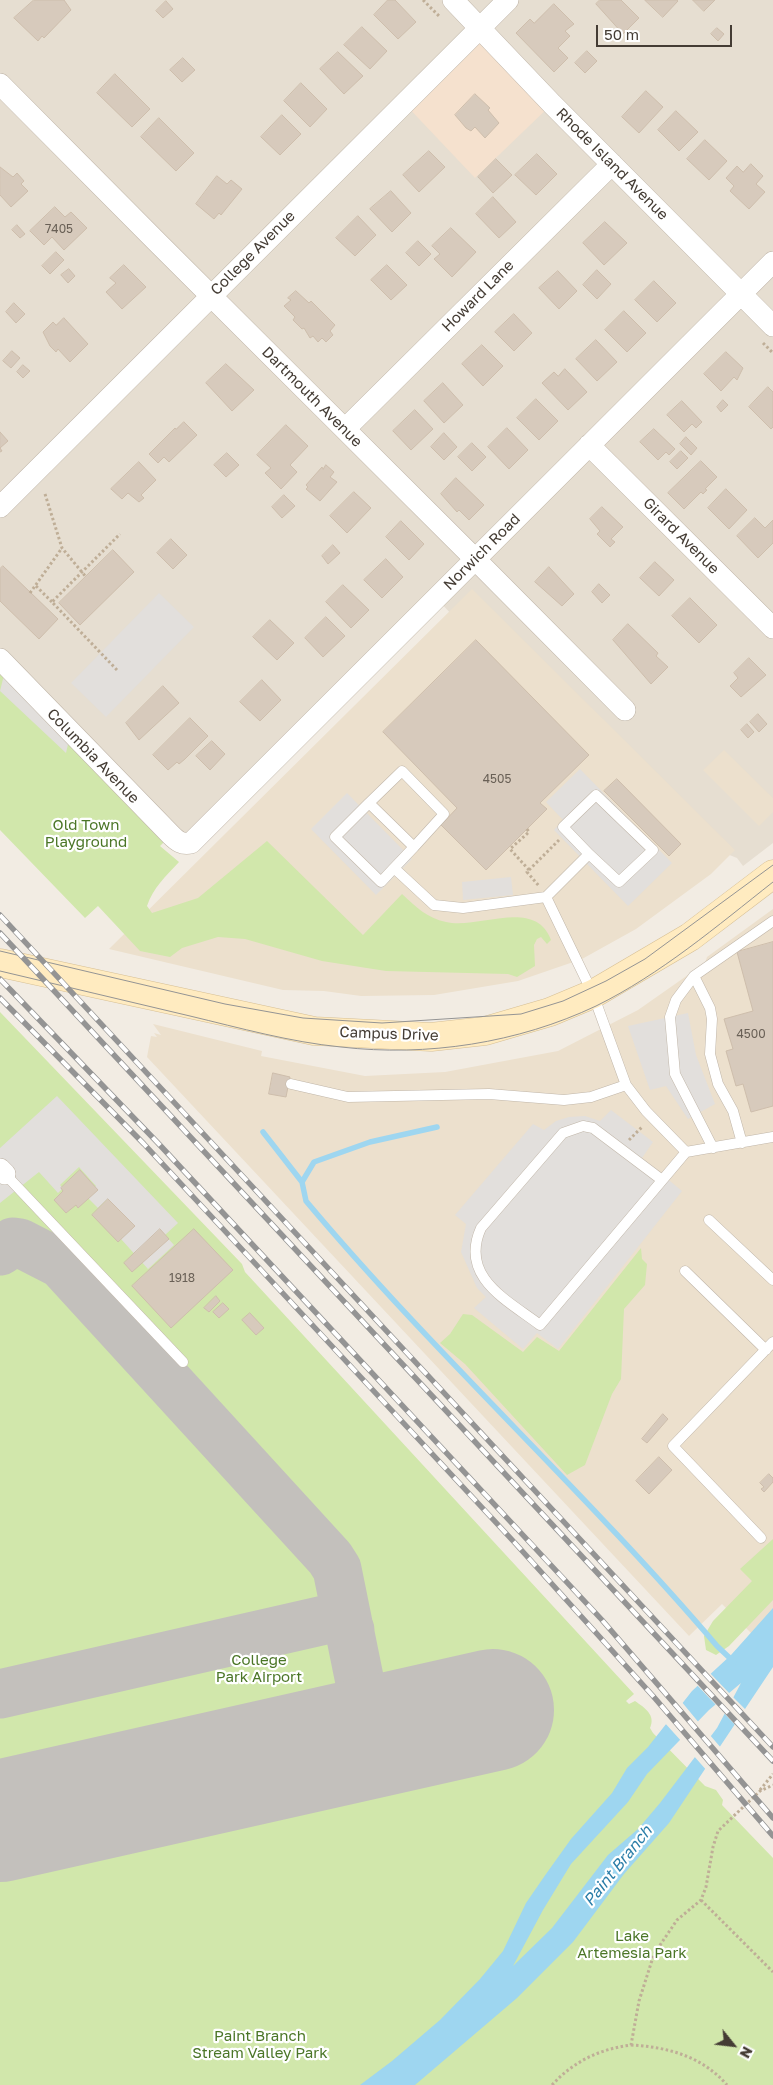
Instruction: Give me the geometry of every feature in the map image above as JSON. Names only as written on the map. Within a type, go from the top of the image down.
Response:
[{"type":"main road","name":"Campus Drive","points":[[0,962],[314,1031],[431,1038],[485,1030],[550,1012],[593,994],[690,937],[773,874]]},
{"type":"street","name":"Rhode Island Avenue","points":[[453,0],[773,326]]},
{"type":"street","name":"College Avenue","points":[[0,507],[508,0]]},
{"type":"street","name":"Dartmouth Avenue","points":[[0,84],[210,296],[476,558],[625,710]]},
{"type":"street","name":"Howard Lane","points":[[345,430],[612,164]]},
{"type":"street","name":"Norwich Road","points":[[191,843],[773,262]]},
{"type":"street","name":"Girard Avenue","points":[[589,445],[773,628]]},
{"type":"street","name":"Columbia Avenue","points":[[0,659],[171,835],[185,844],[191,843]]},
{"type":"lane","points":[[402,771],[444,814],[414,847],[381,882],[335,837],[402,771]]},
{"type":"lane","points":[[596,795],[653,850],[619,882],[589,854],[563,827],[596,795]]},
{"type":"lane","points":[[369,803],[414,847]]},
{"type":"lane","points":[[394,868],[434,905],[463,908],[546,897],[589,854]]},
{"type":"lane","points":[[546,897],[593,994],[626,1086],[646,1111],[686,1152]]},
{"type":"lane","points":[[713,1148],[676,1074],[670,1017],[676,1000],[694,976],[773,921]]},
{"type":"lane","points":[[694,976],[710,1008],[712,1019],[710,1054],[718,1084],[733,1111],[742,1143]]},
{"type":"lane","points":[[291,1084],[348,1097],[489,1094],[564,1100],[590,1097],[626,1086]]},
{"type":"lane","points":[[662,1180],[593,1128],[583,1126],[563,1133],[481,1228],[476,1240],[475,1252],[476,1264],[482,1277],[493,1290],[540,1324],[686,1152],[773,1137]]},
{"type":"lane","points":[[2,1171],[183,1362]]},
{"type":"lane","points":[[709,1220],[773,1280]]},
{"type":"lane","points":[[685,1271],[770,1346],[673,1446],[761,1538]]},
{"type":"path","points":[[423,0],[441,18]]},
{"type":"path","points":[[45,494],[62,548],[86,577]]},
{"type":"path","points":[[52,602],[120,534]]},
{"type":"path","points":[[30,593],[62,548]]},
{"type":"path","points":[[36,586],[118,670]]},
{"type":"path","points":[[527,829],[529,832],[510,849],[529,870],[527,872],[538,883],[546,897]]},
{"type":"path","points":[[529,870],[568,832]]},
{"type":"path","points":[[631,2046],[639,2002],[654,1954],[677,1920],[701,1900],[706,1887],[713,1847],[718,1831],[760,1791],[773,1774]]},
{"type":"path","points":[[760,1791],[773,1784]]},
{"type":"path","points":[[701,1900],[773,1972]]},
{"type":"path","points":[[552,2085],[584,2059],[613,2048],[631,2046],[652,2046],[690,2057],[704,2064],[727,2085]]},
{"type":"shaded area","points":[[0,0],[773,0],[773,843],[743,866],[737,858],[677,834],[476,640],[436,598],[191,843],[0,659]]},
{"type":"shaded area","points":[[480,28],[552,104],[475,178],[403,102]]},
{"type":"shaded area","points":[[472,589],[735,850],[711,874],[636,929],[582,959],[518,981],[434,995],[361,996],[324,991],[283,990],[109,949]]},
{"type":"shaded area","points":[[159,593],[194,627],[106,717],[71,683]]},
{"type":"shaded area","points":[[4,675],[69,740],[66,753],[0,691]]},
{"type":"shaded area","points":[[724,750],[773,798],[773,812],[759,826],[703,770]]},
{"type":"shaded area","points":[[580,769],[672,863],[628,906],[554,830],[563,820],[546,802]]},
{"type":"shaded area","points":[[347,793],[412,859],[376,895],[311,829]]},
{"type":"shaded area","points":[[511,877],[513,895],[463,900],[462,882]]},
{"type":"shaded area","points":[[773,909],[773,1655],[722,1604],[689,1636],[147,1057],[151,1036],[157,1037],[154,1033],[161,1035],[153,1024],[262,1051],[261,1056],[365,1076],[445,1072],[558,1051],[638,1010],[705,963],[707,957]]},
{"type":"shaded area","points":[[688,1013],[696,1055],[715,1104],[688,1119],[666,1086],[650,1090],[628,1026]]},
{"type":"shaded area","points":[[57,1096],[178,1223],[165,1235],[174,1245],[148,1269],[121,1239],[134,1226],[108,1199],[98,1208],[86,1196],[96,1186],[79,1167],[60,1185],[63,1188],[58,1193],[39,1172],[0,1203],[0,1148]]},
{"type":"shaded area","points":[[611,1110],[653,1142],[642,1158],[682,1191],[558,1349],[537,1333],[523,1349],[474,1308],[486,1297],[477,1288],[461,1252],[466,1224],[455,1215],[533,1124],[544,1130],[556,1121],[569,1117],[585,1116],[600,1121]]},
{"type":"green space","name":"Old Town Playground","points":[[0,659],[171,835],[160,846],[179,862],[160,882],[153,894],[147,906],[152,913],[198,898],[267,841],[363,935],[402,894],[422,911],[439,920],[459,923],[504,918],[532,920],[543,927],[551,940],[547,944],[541,937],[537,939],[534,945],[535,966],[517,977],[508,974],[386,971],[322,961],[245,939],[218,937],[182,948],[170,957],[140,951],[98,906],[85,918],[0,830]]},
{"type":"green space","name":"College Park Airport","points":[[0,1012],[242,1264],[245,1272],[634,1694],[626,1701],[629,1704],[635,1701],[648,1712],[652,1719],[650,1728],[653,1733],[705,1786],[716,1790],[723,1800],[722,1805],[773,1858],[773,2085],[0,2085]]},
{"type":"green space","points":[[641,1248],[642,1259],[647,1264],[645,1285],[624,1309],[621,1379],[612,1394],[585,1465],[567,1475],[465,1364],[440,1343],[450,1334],[463,1314],[472,1315],[523,1352],[537,1337],[559,1351]]},
{"type":"green space","points":[[773,1539],[773,1600],[729,1646],[716,1655],[706,1650],[704,1636],[713,1621],[752,1581],[740,1569]]},
{"type":"water","name":"Paint Branch","points":[[773,1608],[773,1667],[669,1823],[624,1874],[573,1942],[517,1998],[415,2085],[360,2085],[392,2061],[440,2020],[480,1979],[503,1951],[526,1903],[571,1839],[612,1793],[627,1768],[648,1747],[692,1691],[731,1655]],"holes":[[[741,1683],[717,1728],[638,1829],[608,1855],[552,1928],[513,1966],[543,1910],[571,1864],[628,1802],[647,1774],[709,1710]]]},
{"type":"pier","points":[[709,1672],[731,1695],[717,1706],[696,1684]]},
{"type":"pier","points":[[732,1696],[747,1711],[737,1727],[723,1712]]},
{"type":"pier","points":[[681,1701],[700,1724],[683,1743],[664,1722]]},
{"type":"pier","points":[[709,1734],[722,1749],[708,1772],[693,1755]]},
{"type":"building","points":[[34,0],[64,0],[71,10],[44,38],[42,36],[38,41],[14,18]]},
{"type":"building","points":[[388,0],[395,0],[416,22],[398,39],[374,15]]},
{"type":"building","points":[[600,0],[621,0],[639,18],[623,34],[596,4]]},
{"type":"building","points":[[645,0],[677,0],[678,1],[663,17]]},
{"type":"building","points":[[693,0],[715,0],[704,11]]},
{"type":"building","points":[[166,1],[173,9],[163,18],[156,11]]},
{"type":"building","points":[[554,4],[574,24],[565,31],[570,36],[558,48],[568,58],[554,72],[516,33],[530,19],[534,23]]},
{"type":"building","points":[[362,27],[387,51],[370,69],[344,45]]},
{"type":"building","points":[[717,28],[724,34],[718,41],[711,34]]},
{"type":"building","points":[[587,51],[597,61],[585,73],[575,63]]},
{"type":"building","points":[[338,52],[363,76],[344,94],[320,69]]},
{"type":"building","points":[[183,58],[195,70],[182,82],[170,70]]},
{"type":"building","points":[[115,74],[150,109],[132,127],[97,93]]},
{"type":"building","points":[[301,83],[327,109],[310,127],[284,101]]},
{"type":"building","points":[[646,91],[663,107],[639,133],[622,117]]},
{"type":"building","points":[[475,94],[490,108],[488,110],[499,123],[485,138],[475,127],[471,131],[466,128],[455,115]]},
{"type":"building","points":[[676,111],[698,132],[679,151],[658,130]]},
{"type":"building","points":[[282,115],[301,134],[280,155],[261,137]]},
{"type":"building","points":[[159,118],[194,153],[176,171],[141,137]]},
{"type":"building","points":[[705,140],[727,161],[709,180],[687,159]]},
{"type":"building","points":[[429,151],[445,167],[419,192],[403,175]]},
{"type":"building","points":[[537,154],[557,174],[536,195],[515,175]]},
{"type":"building","points":[[496,159],[512,175],[493,193],[478,177]]},
{"type":"building","points":[[751,164],[763,176],[756,184],[765,192],[749,209],[730,191],[734,186],[726,178],[737,166],[743,172]]},
{"type":"building","points":[[0,167],[13,177],[17,173],[24,181],[21,184],[28,191],[11,207],[0,195]]},
{"type":"building","points":[[217,176],[227,184],[231,180],[242,189],[221,215],[219,213],[214,219],[196,204]]},
{"type":"building","points":[[391,191],[411,213],[392,232],[370,209]]},
{"type":"building","points":[[493,197],[516,222],[499,238],[476,214]]},
{"type":"building","points":[[55,207],[65,217],[71,212],[87,228],[64,250],[52,237],[44,245],[30,231]]},
{"type":"building","points":[[358,216],[376,235],[355,256],[336,238]]},
{"type":"building","points":[[605,222],[627,243],[604,265],[583,243]]},
{"type":"building","points":[[17,225],[25,234],[20,238],[12,230]]},
{"type":"building","points":[[451,228],[476,252],[452,277],[434,259],[440,254],[432,246]]},
{"type":"building","points":[[418,241],[431,254],[419,266],[406,253]]},
{"type":"building","points":[[56,252],[64,260],[50,274],[42,266]]},
{"type":"building","points":[[124,265],[146,287],[122,309],[106,292],[116,283],[110,278]]},
{"type":"building","points":[[387,265],[407,285],[391,300],[371,280]]},
{"type":"building","points":[[69,269],[75,276],[68,283],[61,275]]},
{"type":"building","points":[[597,270],[611,284],[597,299],[583,285]]},
{"type":"building","points":[[558,271],[577,291],[559,309],[539,288]]},
{"type":"building","points":[[654,281],[676,303],[657,322],[635,300]]},
{"type":"building","points":[[296,291],[309,303],[311,301],[335,325],[330,331],[333,335],[326,342],[322,338],[318,342],[313,336],[310,338],[304,328],[302,329],[293,320],[295,317],[284,306],[291,300],[288,298]]},
{"type":"building","points":[[14,303],[25,314],[16,323],[6,312]]},
{"type":"building","points":[[624,311],[646,333],[627,352],[605,330]]},
{"type":"building","points":[[514,314],[532,333],[514,351],[495,332]]},
{"type":"building","points":[[64,318],[88,344],[70,362],[58,349],[56,352],[50,346],[43,332],[53,322],[56,325]]},
{"type":"building","points":[[596,340],[617,362],[597,381],[576,359]]},
{"type":"building","points":[[482,345],[503,366],[483,386],[462,364]]},
{"type":"building","points":[[12,351],[20,358],[11,368],[3,361]]},
{"type":"building","points":[[726,352],[743,368],[737,380],[734,377],[721,391],[704,374]]},
{"type":"building","points":[[226,364],[254,390],[232,411],[206,383]]},
{"type":"building","points":[[23,365],[30,371],[23,378],[17,372]]},
{"type":"building","points":[[565,369],[587,392],[568,410],[542,383],[554,372],[558,376]]},
{"type":"building","points":[[443,383],[463,405],[444,423],[424,401]]},
{"type":"building","points":[[768,387],[773,392],[773,427],[771,429],[749,407]]},
{"type":"building","points":[[536,399],[558,421],[539,440],[517,418]]},
{"type":"building","points":[[723,400],[728,405],[721,412],[717,407]]},
{"type":"building","points":[[682,401],[702,422],[696,428],[692,424],[684,432],[667,415]]},
{"type":"building","points":[[415,410],[433,429],[411,450],[393,431]]},
{"type":"building","points":[[184,422],[197,435],[169,462],[164,457],[158,463],[149,454],[175,428]]},
{"type":"building","points":[[286,425],[308,446],[290,465],[297,472],[281,489],[265,473],[271,468],[257,455]]},
{"type":"building","points":[[507,428],[528,450],[509,469],[488,447]]},
{"type":"building","points":[[654,429],[675,449],[669,455],[666,452],[658,460],[640,442]]},
{"type":"building","points":[[0,432],[8,441],[0,448]]},
{"type":"building","points":[[444,433],[457,447],[444,460],[431,447]]},
{"type":"building","points":[[686,437],[697,448],[691,455],[680,444]]},
{"type":"building","points":[[472,443],[486,457],[472,471],[458,457]]},
{"type":"building","points":[[681,451],[688,458],[677,469],[670,462]]},
{"type":"building","points":[[227,453],[239,465],[226,477],[214,465]]},
{"type":"building","points":[[701,461],[717,477],[705,489],[707,490],[703,494],[701,492],[684,509],[668,493]]},
{"type":"building","points":[[139,462],[156,480],[141,495],[144,498],[139,502],[128,493],[122,499],[111,489]]},
{"type":"building","points":[[326,465],[334,472],[330,477],[337,482],[320,501],[306,489],[308,487],[306,485]]},
{"type":"building","points":[[456,478],[484,505],[469,520],[459,510],[457,512],[441,494]]},
{"type":"building","points":[[726,489],[747,510],[729,529],[708,508]]},
{"type":"building","points":[[354,492],[371,508],[347,533],[330,516]]},
{"type":"building","points":[[284,495],[295,506],[282,518],[272,507]]},
{"type":"building","points":[[602,507],[623,527],[611,539],[615,542],[610,547],[597,534],[600,531],[590,519]]},
{"type":"building","points":[[755,518],[765,528],[773,520],[773,543],[758,558],[737,536]]},
{"type":"building","points":[[401,521],[424,544],[409,560],[386,537]]},
{"type":"building","points":[[171,539],[187,555],[173,569],[157,553]]},
{"type":"building","points":[[333,545],[340,553],[328,564],[322,556]]},
{"type":"building","points":[[113,550],[134,572],[80,625],[59,603]]},
{"type":"building","points":[[386,559],[403,577],[382,598],[364,580]]},
{"type":"building","points":[[655,562],[674,580],[659,596],[640,578]]},
{"type":"building","points":[[3,566],[58,619],[39,639],[0,601],[0,569]]},
{"type":"building","points":[[549,567],[574,594],[562,606],[535,582]]},
{"type":"building","points":[[599,584],[610,595],[602,603],[592,592]]},
{"type":"building","points":[[343,585],[369,610],[351,628],[326,602]]},
{"type":"building","points":[[690,598],[717,625],[699,643],[672,616]]},
{"type":"building","points":[[326,617],[345,636],[323,657],[305,638]]},
{"type":"building","points":[[270,620],[294,643],[277,660],[253,637]]},
{"type":"building","points":[[628,624],[658,653],[656,656],[668,667],[651,684],[613,640]]},
{"type":"building","points":[[476,640],[589,755],[540,803],[547,809],[486,870],[441,825],[457,808],[383,732]]},
{"type":"building","points":[[749,658],[766,675],[741,697],[730,686],[738,678],[734,673]]},
{"type":"building","points":[[262,680],[281,700],[260,721],[240,702]]},
{"type":"building","points":[[163,686],[179,703],[139,740],[126,723]]},
{"type":"building","points":[[758,714],[767,724],[759,732],[750,722]]},
{"type":"building","points":[[190,718],[208,736],[185,759],[179,764],[177,762],[168,770],[153,755]]},
{"type":"building","points":[[747,724],[754,732],[748,738],[741,730]]},
{"type":"building","points":[[212,741],[225,754],[210,770],[196,756]]},
{"type":"building","points":[[617,779],[681,844],[669,856],[604,791]]},
{"type":"building","points":[[773,942],[773,1106],[751,1112],[743,1084],[736,1086],[726,1051],[733,1049],[724,1019],[753,1011],[737,952]]},
{"type":"building","points":[[273,1073],[290,1077],[286,1097],[269,1094]]},
{"type":"building","points":[[80,1170],[98,1190],[78,1208],[76,1205],[66,1213],[54,1200],[63,1191],[61,1188]]},
{"type":"building","points":[[108,1199],[135,1226],[118,1242],[92,1215]]},
{"type":"building","points":[[160,1229],[169,1239],[132,1272],[124,1263]]},
{"type":"building","points":[[194,1229],[233,1270],[171,1328],[132,1286]]},
{"type":"building","points":[[216,1296],[220,1301],[209,1312],[204,1308]]},
{"type":"building","points":[[223,1303],[229,1309],[219,1318],[213,1312]]},
{"type":"building","points":[[250,1313],[264,1328],[256,1335],[242,1320]]},
{"type":"building","points":[[663,1414],[668,1419],[647,1443],[642,1439]]},
{"type":"building","points":[[659,1457],[672,1470],[649,1494],[636,1481]]},
{"type":"building","points":[[769,1474],[773,1478],[773,1482],[764,1492],[761,1489],[764,1487],[760,1483]]},
{"type":"waterway","points":[[437,1127],[370,1142],[314,1162],[302,1182],[306,1201],[407,1314],[616,1533],[717,1646],[734,1662]]},
{"type":"waterway","points":[[263,1132],[302,1182]]},
{"type":"taxiway","points":[[0,1251],[13,1242],[20,1243],[61,1264],[330,1558],[337,1569],[366,1712],[355,1731],[346,1737],[327,1746],[295,1755]]},
{"type":"taxiway","points":[[0,1694],[329,1619],[341,1621],[350,1630]]},
{"type":"runway","points":[[0,1821],[493,1710]]},
{"type":"tram line","points":[[0,951],[225,1004],[303,1018],[382,1023],[521,1014],[563,1001],[606,981],[645,959],[773,865]]},
{"type":"tram line","points":[[0,971],[303,1042],[373,1050],[439,1048],[504,1038],[566,1019],[596,1006],[666,964],[773,882]]},
{"type":"railway","points":[[0,915],[773,1747]]},
{"type":"railway","points":[[0,933],[773,1761]]},
{"type":"railway","points":[[0,979],[157,1142],[602,1620],[773,1818]]},
{"type":"railway","points":[[0,998],[144,1144],[515,1543],[653,1696],[773,1836]]},
{"type":"park label","name":"Lake Artemesia Park","points":[[632,1944]]},
{"type":"park label","name":"Paint Branch Stream Valley Park","points":[[260,2044]]}]
